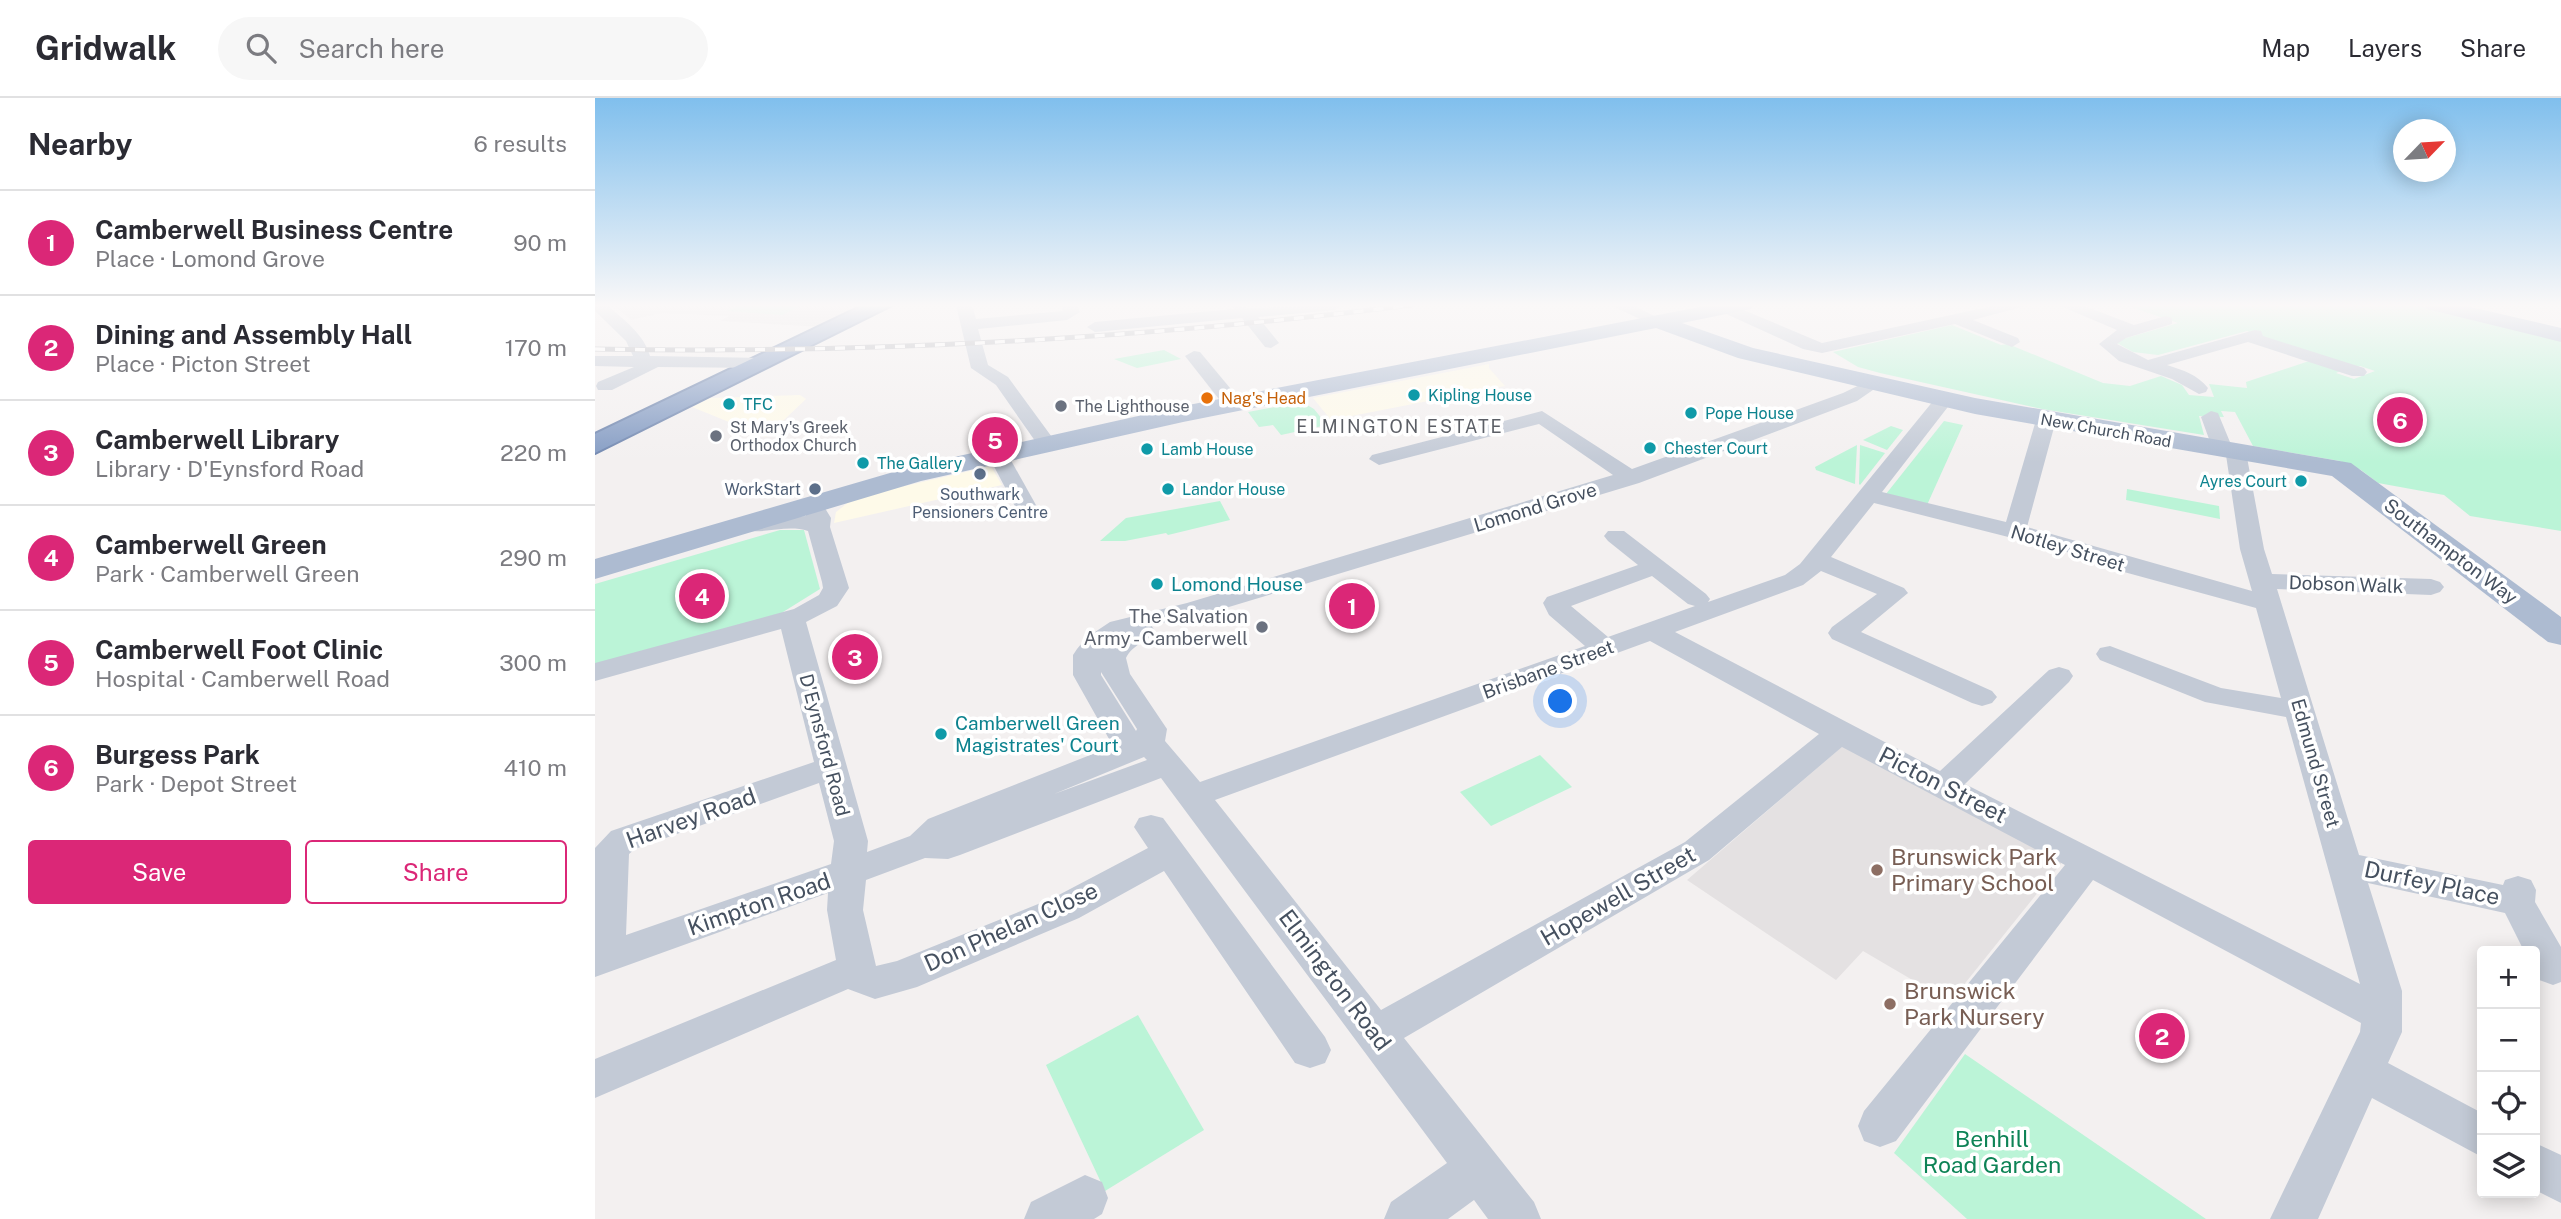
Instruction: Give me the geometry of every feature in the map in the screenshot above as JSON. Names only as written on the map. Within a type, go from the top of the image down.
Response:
[{"type":"highway","points":[[595,445],[776,357]]},
{"type":"main road","points":[[595,569],[750,524],[811,513],[891,480],[1233,404],[1480,357]]},
{"type":"main road","name":"New Church Road","points":[[1765,357],[1945,399],[2046,419],[2341,469]]},
{"type":"main road","name":"Southampton Way","points":[[2341,469],[2561,634]]},
{"type":"street","points":[[645,357],[650,362]]},
{"type":"street","points":[[977,357],[980,368],[1002,382],[1048,444]]},
{"type":"street","points":[[1194,357],[1233,404]]},
{"type":"street","points":[[2129,357],[2193,382],[2199,388]]},
{"type":"street","points":[[2149,365],[2176,357]]},
{"type":"street","points":[[2315,357],[2358,372]]},
{"type":"street","points":[[595,361],[764,363]]},
{"type":"street","points":[[605,386],[650,362]]},
{"type":"street","name":"Lomond Grove","points":[[1100,653],[1132,635],[1188,611],[1631,478],[1840,401],[1874,383]]},
{"type":"street","name":"Brisbane Street","points":[[1194,796],[1794,580],[1816,560],[1945,399]]},
{"type":"street","points":[[1379,459],[1542,417],[1631,478]]},
{"type":"street","name":"Edmund Street","points":[[2211,417],[2229,451],[2264,592],[2382,991],[2381,1031],[2294,1219]]},
{"type":"street","points":[[2017,525],[2046,419]]},
{"type":"street","points":[[998,455],[1030,514]]},
{"type":"street","name":"Notley Street","points":[[1869,495],[2073,546],[2133,567],[2264,592]]},
{"type":"street","points":[[595,672],[791,618],[820,606],[836,588],[811,513]]},
{"type":"street","points":[[1616,536],[1697,599]]},
{"type":"street","points":[[1816,560],[1895,593],[1842,633],[1982,697]]},
{"type":"street","points":[[1604,648],[1558,609],[1556,603],[1655,566]]},
{"type":"street","name":"Dobson Walk","points":[[2264,592],[2431,587]]},
{"type":"street","name":"D'Eynsford Road","points":[[791,618],[851,841],[850,873]]},
{"type":"street","name":"Picton Street","points":[[1652,631],[2383,1015]]},
{"type":"street","name":"Elmington Road","points":[[1100,653],[1087,675],[1125,740],[1158,754],[1194,796],[1517,1219]]},
{"type":"street","points":[[2109,654],[2215,696],[2300,710]]},
{"type":"street","points":[[1944,786],[2059,676]]},
{"type":"street","name":"Hopewell Street","points":[[1376,1033],[1626,894],[1697,851],[1841,732]]},
{"type":"street","name":"Kimpton Road","points":[[603,958],[850,873],[922,845],[948,846],[1158,754]]},
{"type":"street","name":"Harvey Road","points":[[603,958],[607,943],[613,849],[623,840],[831,767]]},
{"type":"street","name":"Don Phelan Close","points":[[857,968],[863,981],[871,983],[903,976],[1066,908],[1159,840],[1310,1050]]},
{"type":"street","points":[[1880,1126],[2088,861]]},
{"type":"street","name":"Durfey Place","points":[[2346,865],[2518,896],[2553,969]]},
{"type":"street","points":[[595,1079],[857,968],[845,904],[850,873]]},
{"type":"street","points":[[2362,1072],[2480,1135]]},
{"type":"street","points":[[1408,1219],[1479,1168]]},
{"type":"street","points":[[2540,1168],[2561,1180]]},
{"type":"shaded area","points":[[1489,364],[1489,368],[1505,386],[1331,420],[1313,398]]},
{"type":"shaded area","points":[[800,395],[806,399],[766,437],[692,407],[710,398]]},
{"type":"shaded area","points":[[992,468],[1002,485],[834,523],[836,512],[850,501],[866,495]]},
{"type":"shaded area","name":"Brunswick Park Primary School","points":[[1844,745],[2063,861],[1950,1002],[1863,951],[1836,980],[1687,880]]},
{"type":"green space","points":[[1178,357],[1181,359],[1137,368],[1114,359]]},
{"type":"green space","points":[[1842,357],[2040,357],[2103,383],[2130,386],[2161,376],[2182,385],[2189,395],[2214,397],[2209,384],[2247,388],[2246,382],[2312,360],[2342,370],[2336,373],[2354,379],[2375,371],[2360,366],[2354,368],[2323,357],[2561,357],[2561,531],[2470,516],[2444,495],[2378,483],[2361,470],[2340,461],[2253,446],[2235,412],[2221,411],[2224,417],[2199,416],[2204,435],[2042,409],[1880,373],[1858,367]]},
{"type":"green space","points":[[1302,402],[1314,409],[1327,425],[1281,435],[1273,425],[1259,427],[1248,412]]},
{"type":"green space","points":[[1944,421],[1963,425],[1927,505],[1886,494]]},
{"type":"green space","points":[[1891,426],[1903,430],[1887,450],[1863,440]]},
{"type":"green space","points":[[1857,445],[1855,484],[1816,470],[1815,467]]},
{"type":"green space","points":[[1860,445],[1885,453],[1860,485],[1859,484]]},
{"type":"green space","points":[[2127,489],[2219,506],[2220,519],[2126,500]]},
{"type":"green space","points":[[1220,501],[1230,520],[1168,535],[1166,533],[1125,541],[1100,541],[1126,518]]},
{"type":"green space","points":[[780,530],[804,530],[820,589],[775,617],[595,665],[595,584]]},
{"type":"green space","points":[[1540,755],[1572,787],[1491,826],[1460,792]]},
{"type":"green space","points":[[1138,1015],[1204,1130],[1105,1191],[1046,1065]]},
{"type":"green space","name":"Benhill Road Garden","points":[[1965,1054],[2206,1219],[1967,1219],[1894,1153]]},
{"type":"place","name":"Kipling House","points":[[1414,395]]},
{"type":"place","name":"Nag's Head","points":[[1207,398]]},
{"type":"place","name":"TFC","points":[[729,404]]},
{"type":"place","name":"The Lighthouse","points":[[1061,406]]},
{"type":"place","name":"Pope House","points":[[1691,413]]},
{"type":"place","name":"Burgess Park","points":[[2400,420]]},
{"type":"place","name":"St Mary's Greek Orthodox Church","points":[[716,436]]},
{"type":"place","name":"Camberwell Foot Clinic","points":[[995,440]]},
{"type":"place","name":"Chester Court","points":[[1650,448]]},
{"type":"place","name":"Lamb House","points":[[1147,449]]},
{"type":"place","name":"The Gallery","points":[[863,463]]},
{"type":"place","name":"Southwark Pensioners Centre","points":[[980,474]]},
{"type":"place","name":"Ayres Court","points":[[2301,481]]},
{"type":"place","name":"WorkStart","points":[[815,489]]},
{"type":"place","name":"Landor House","points":[[1168,489]]},
{"type":"place","name":"Lomond House","points":[[1157,584]]},
{"type":"place","name":"Camberwell Green","points":[[702,596]]},
{"type":"place","name":"Camberwell Business Centre","points":[[1352,606]]},
{"type":"place","name":"The Salvation Army - Camberwell","points":[[1262,627]]},
{"type":"place","name":"Camberwell Library","points":[[855,657]]},
{"type":"place","name":"Camberwell Green Magistrates' Court","points":[[941,734]]},
{"type":"place","name":"Brunswick Park Primary School","points":[[1877,870]]},
{"type":"place","name":"Brunswick Park Nursery","points":[[1890,1004]]},
{"type":"place","name":"Dining and Assembly Hall","points":[[2162,1036]]},
{"type":"district","name":"ELMINGTON ESTATE","points":[[1400,427]]}]
